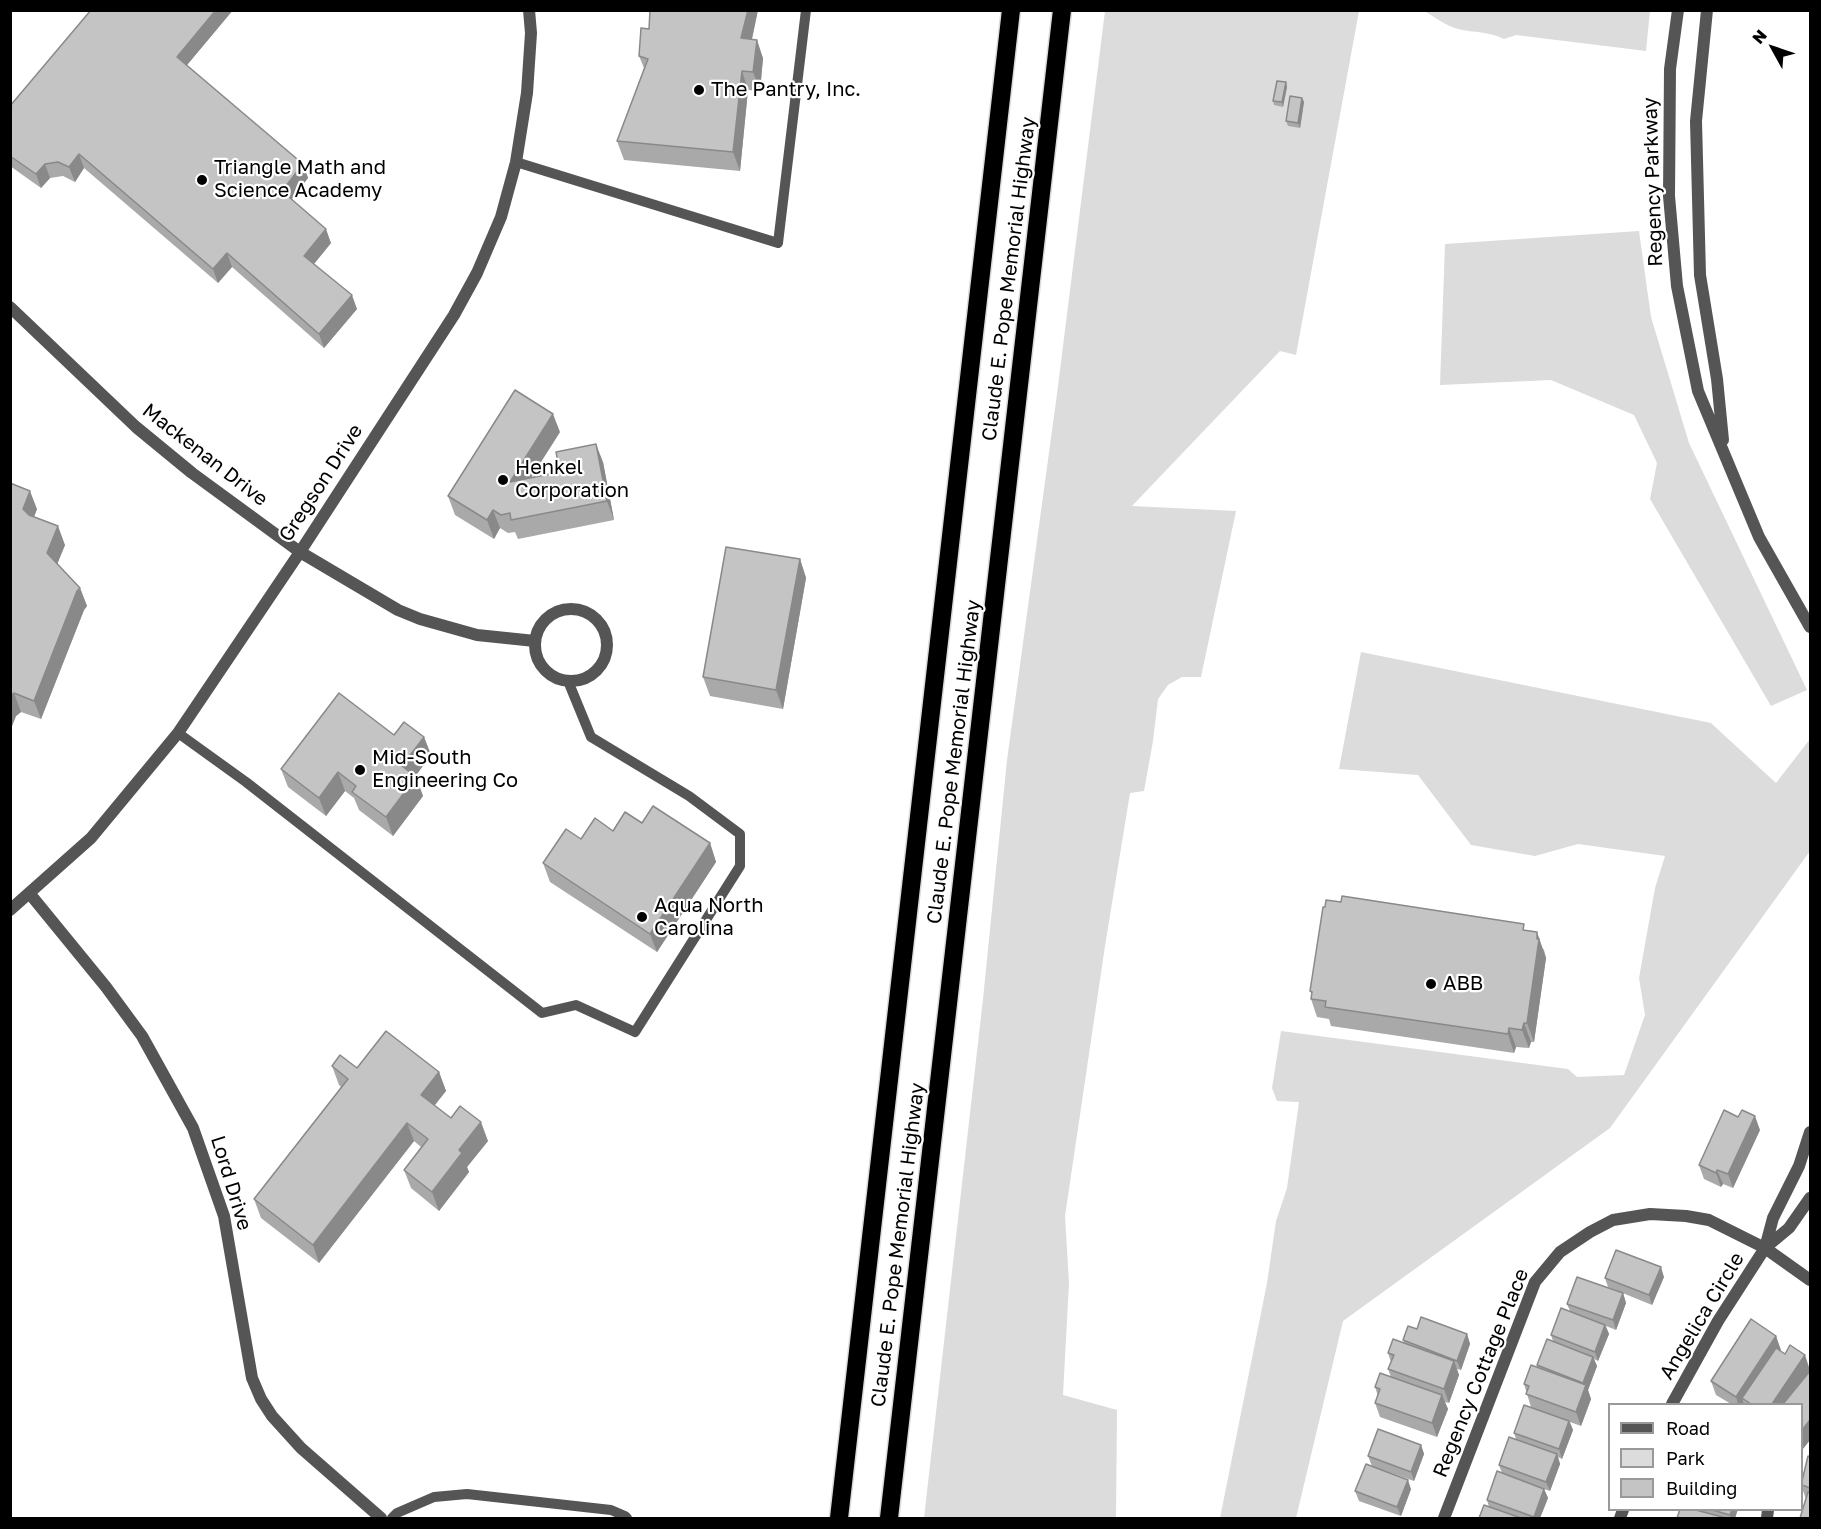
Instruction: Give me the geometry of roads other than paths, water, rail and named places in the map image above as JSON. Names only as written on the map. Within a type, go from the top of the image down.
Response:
[{"type":"highway","name":"Claude E. Pope Memorial Highway","points":[[839,1518],[1011,10]]},
{"type":"highway","name":"Claude E. Pope Memorial Highway","points":[[889,1518],[1062,10]]},
{"type":"street","name":"Gregson Drive","points":[[10,910],[91,838],[178,733],[300,552],[454,315],[477,273],[501,217],[516,162],[527,93],[531,33],[529,10]]},
{"type":"street","name":"Regency Parkway","points":[[1678,10],[1670,69],[1669,184],[1677,286],[1698,391],[1759,537],[1810,627]]},
{"type":"street","name":"Regency Parkway","points":[[1707,10],[1696,121],[1700,275],[1717,379],[1724,453]]},
{"type":"street","name":"Mackenan Drive","points":[[10,307],[136,427],[192,473],[300,552],[398,610],[420,619],[477,635],[535,641]]},
{"type":"street","points":[[569,609],[581,610],[592,615],[601,624],[608,648],[599,669],[580,680],[568,681],[547,672],[540,664],[535,641],[546,619],[556,612],[569,609]]},
{"type":"street","name":"Lord Drive","points":[[30,894],[106,987],[142,1036],[193,1128],[224,1216],[252,1378],[261,1399],[272,1416],[301,1448],[381,1518]]},
{"type":"street","name":"Angelica Circle","points":[[1765,1248],[1773,1218],[1799,1166],[1810,1132]]},
{"type":"street","name":"Angelica Circle","points":[[1673,1403],[1718,1321],[1765,1248],[1789,1228],[1810,1198]]},
{"type":"street","name":"Regency Cottage Place","points":[[1444,1518],[1535,1282],[1560,1252],[1613,1220],[1650,1214],[1686,1215],[1709,1220],[1765,1248]]},
{"type":"street","name":"Angelica Circle","points":[[1765,1248],[1810,1280]]},
{"type":"lane","points":[[516,162],[778,243],[806,10]]},
{"type":"lane","points":[[178,733],[246,782],[542,1013],[576,1005],[635,1032],[740,866],[740,834],[689,795],[591,737],[568,681]]},
{"type":"lane","points":[[392,1518],[397,1513],[434,1497],[466,1494],[611,1510],[627,1518]]},
{"type":"place","name":"The Pantry, Inc.","points":[[699,90]]},
{"type":"place","name":"Triangle Math and Science Academy","points":[[202,180]]},
{"type":"place","name":"Henkel Corporation","points":[[503,480]]},
{"type":"place","name":"Mid-South Engineering Co","points":[[360,770]]},
{"type":"place","name":"Aqua North Carolina","points":[[642,917]]},
{"type":"place","name":"ABB","points":[[1431,984]]}]
